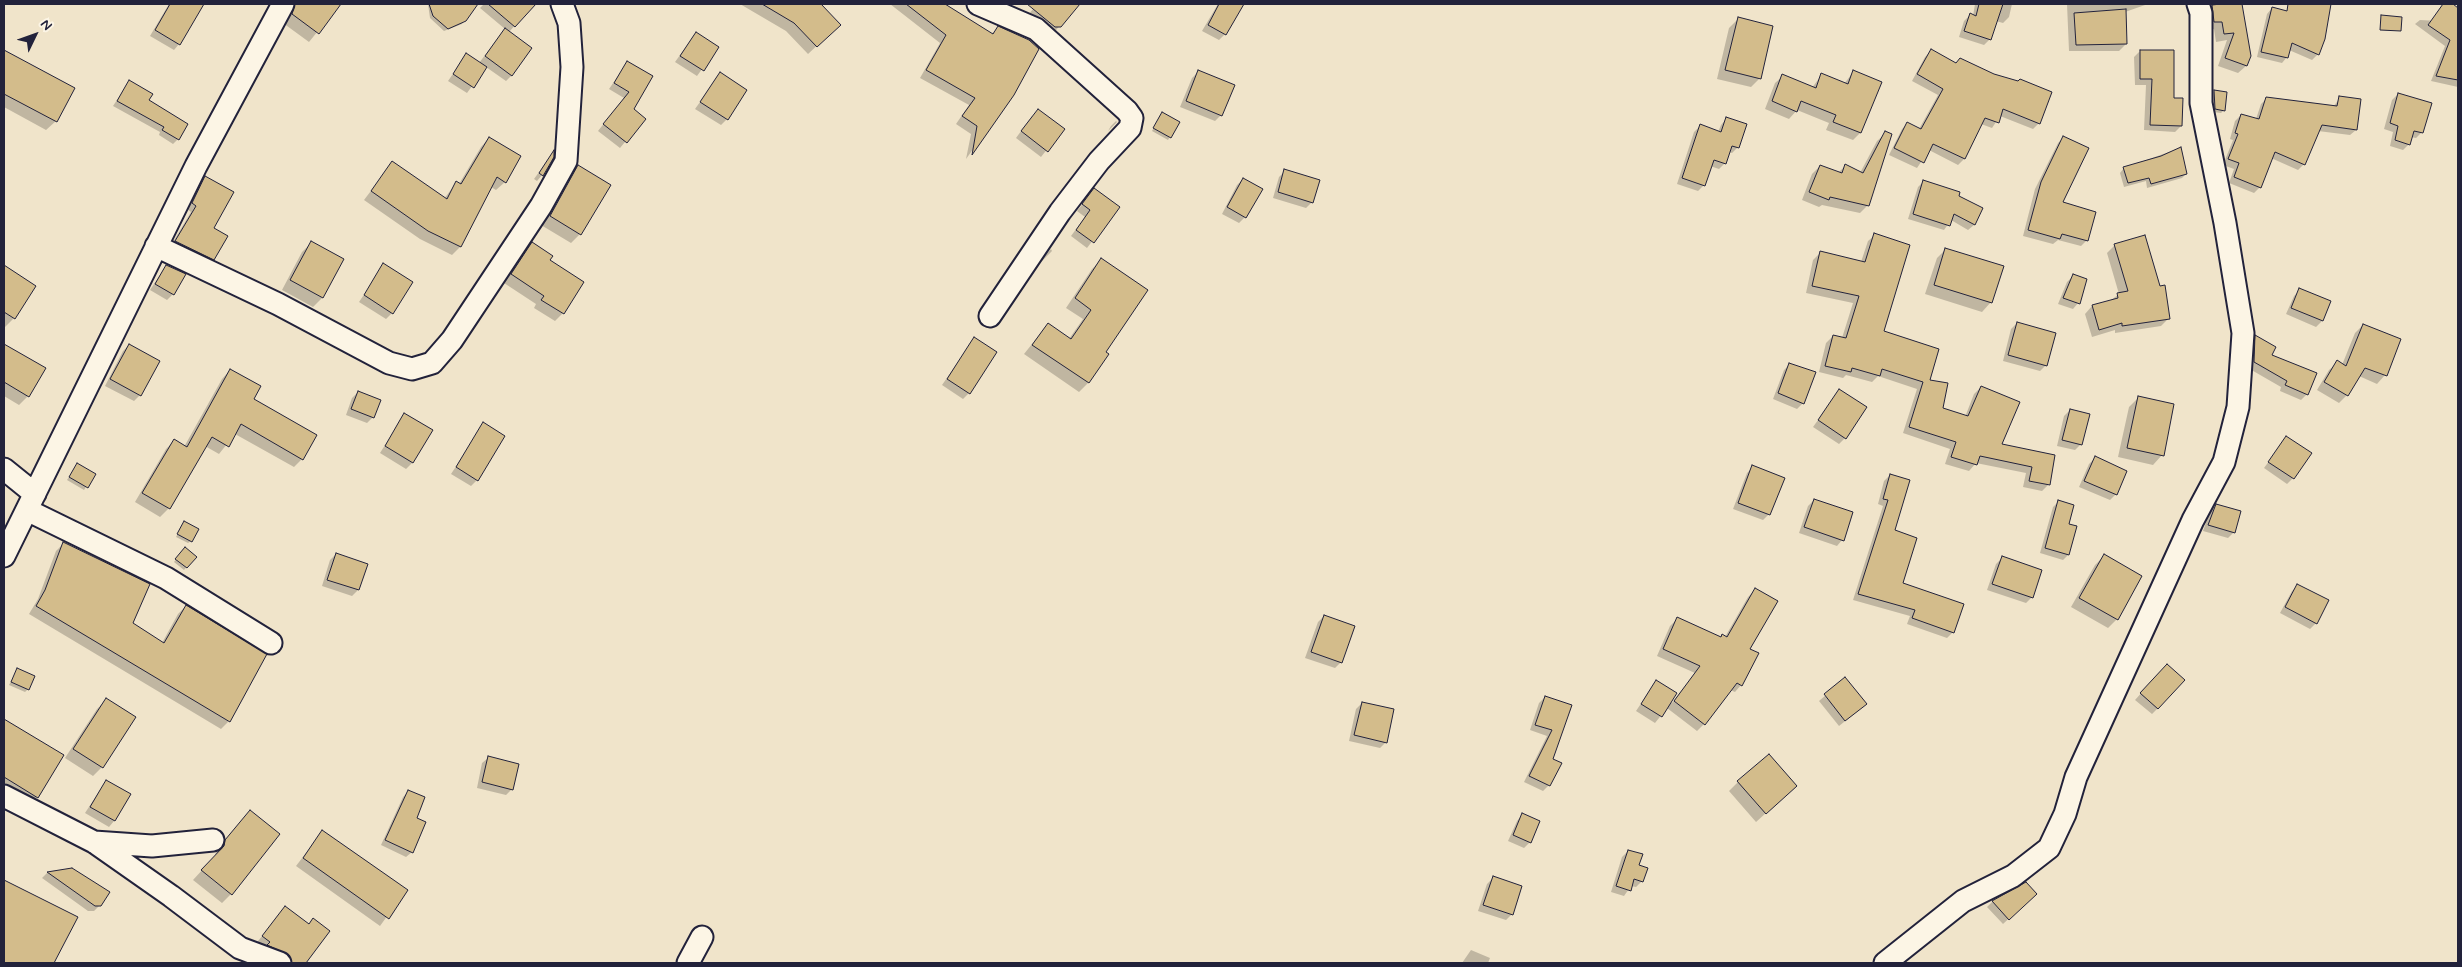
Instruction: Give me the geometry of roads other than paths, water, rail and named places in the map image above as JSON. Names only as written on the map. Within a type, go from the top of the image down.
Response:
[{"type":"street","points":[[4,556],[156,246],[283,4]]},
{"type":"street","points":[[156,246],[278,304],[389,363],[412,369],[432,363],[452,340],[541,206],[566,161],[572,68],[570,23],[562,4]]},
{"type":"street","points":[[978,4],[1036,29],[1128,110],[1132,118],[1130,128],[1099,161],[1060,212],[990,316]]},
{"type":"street","points":[[1885,963],[1963,901],[2013,876],[2049,848],[2065,814],[2076,777],[2189,528],[2224,462],[2238,407],[2244,333],[2225,223],[2201,103],[2201,13],[2198,4]]},
{"type":"street","points":[[4,469],[31,502],[166,578],[271,643]]},
{"type":"street","points":[[4,796],[94,842],[171,896],[240,948],[280,963]]},
{"type":"street","points":[[94,842],[152,846],[213,840]]},
{"type":"street","points":[[688,963],[702,937]]}]
